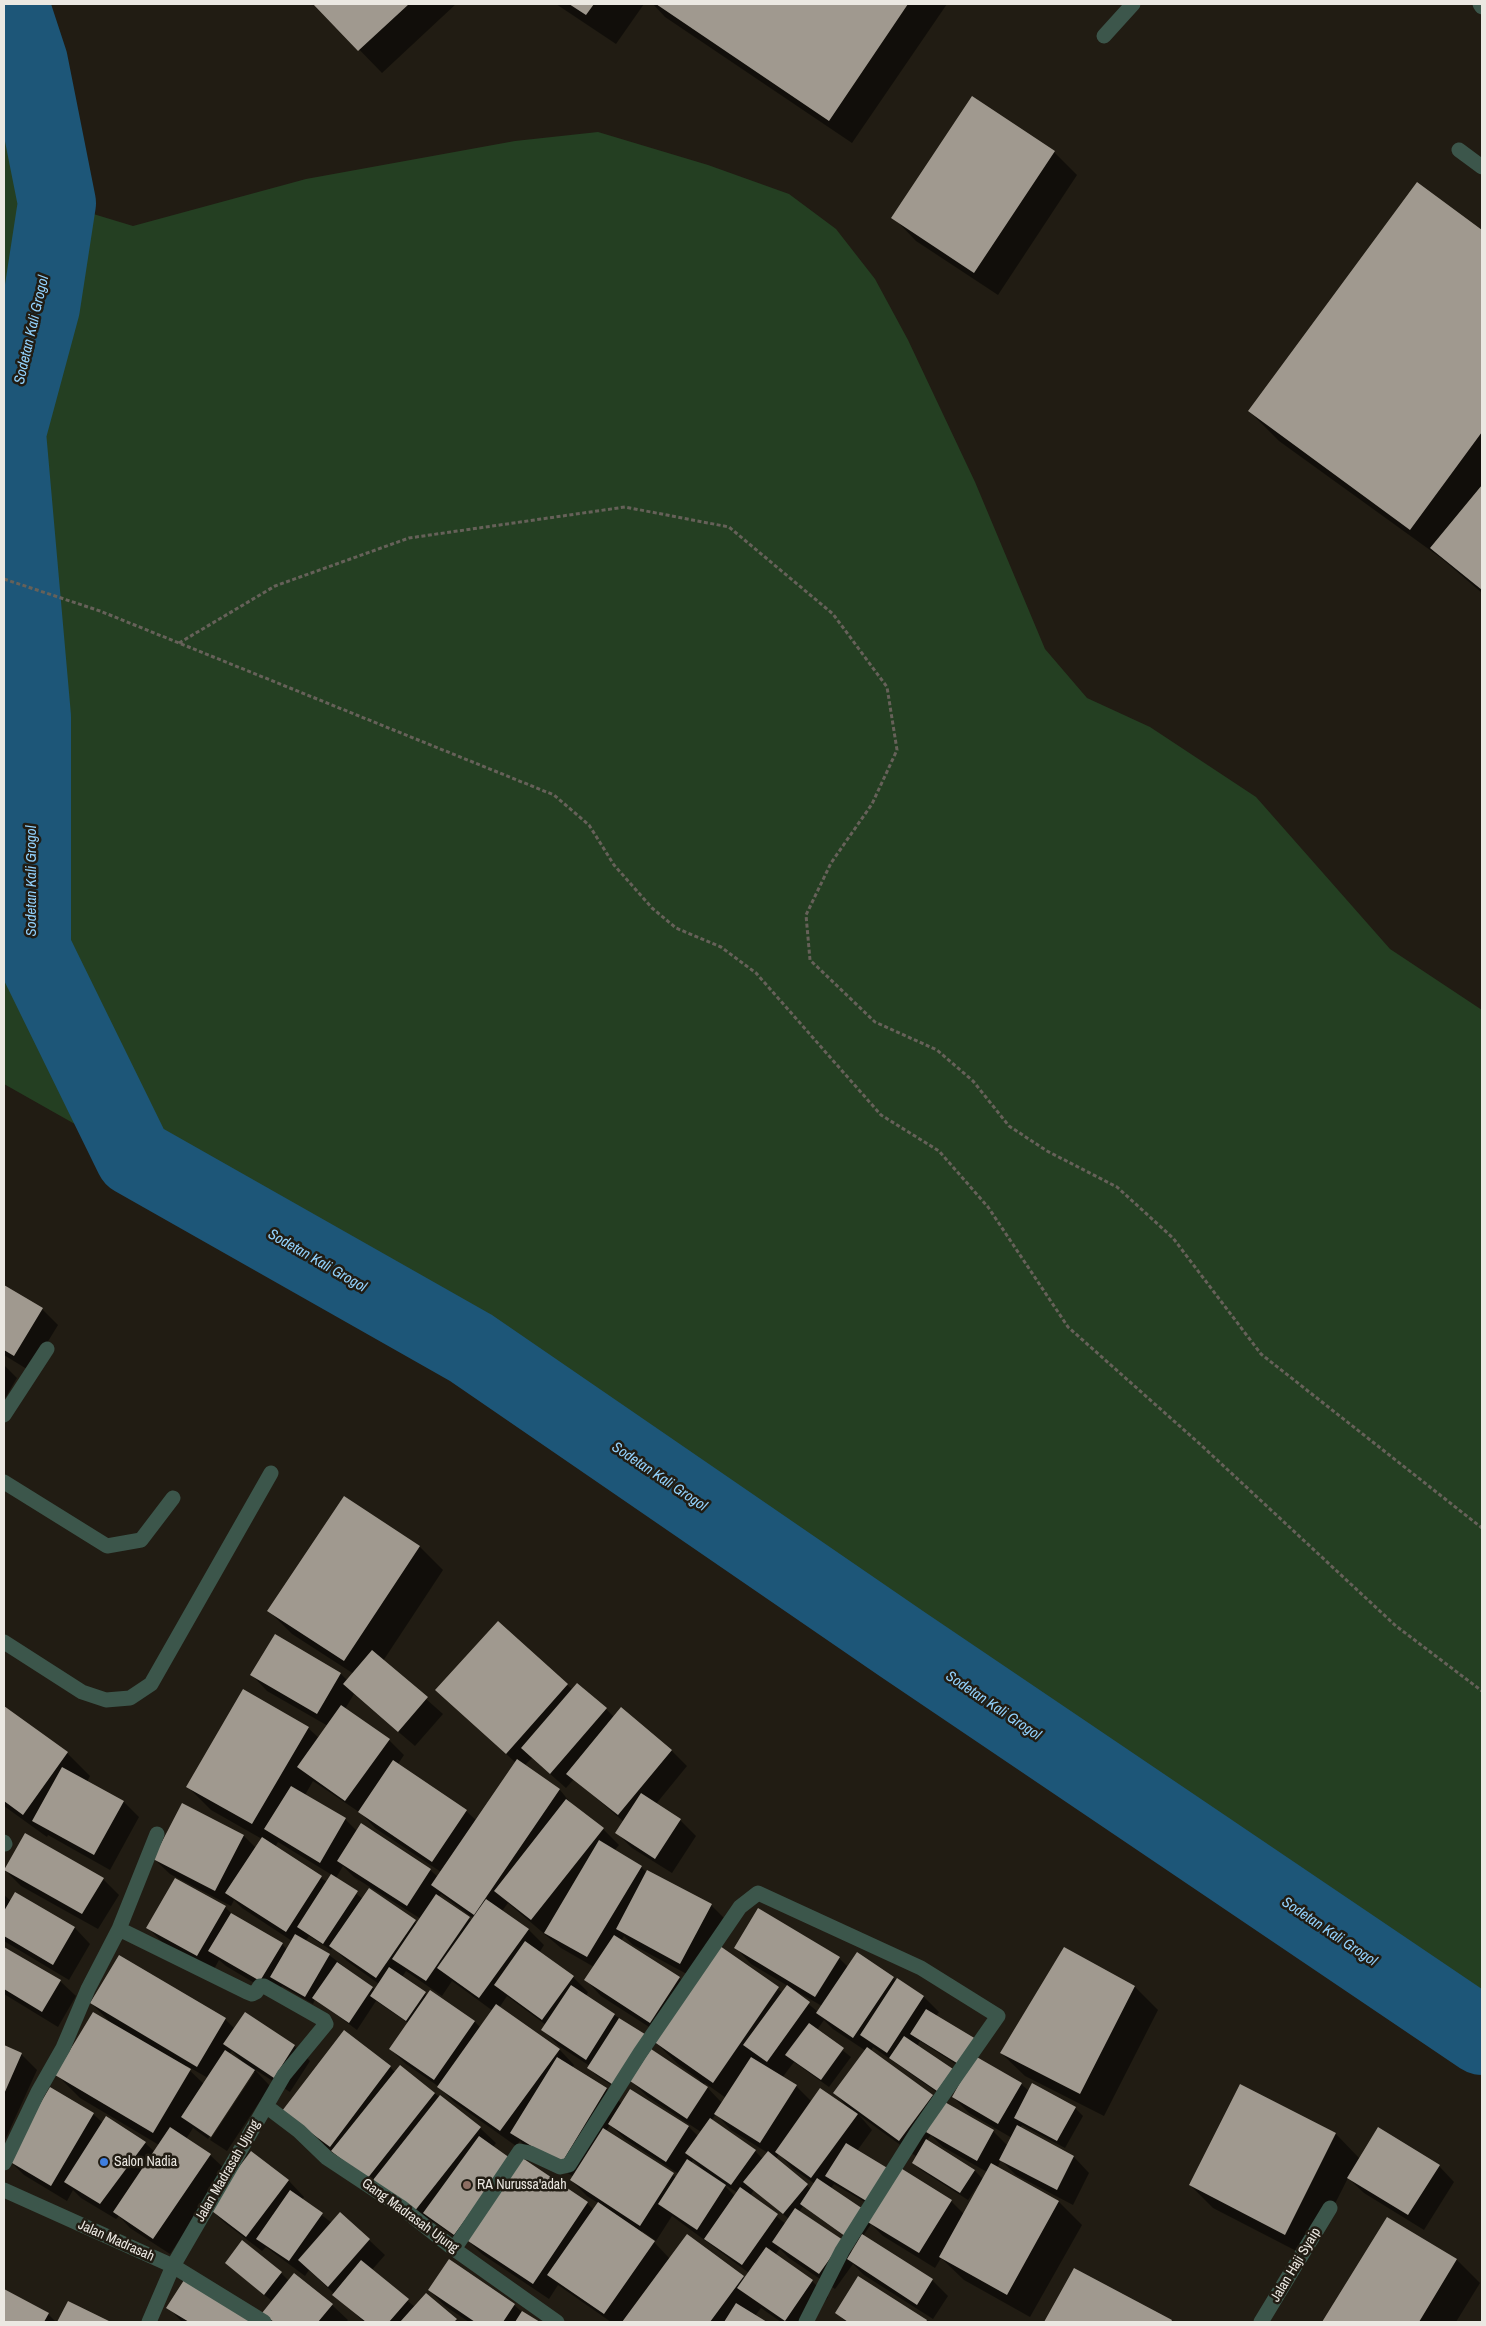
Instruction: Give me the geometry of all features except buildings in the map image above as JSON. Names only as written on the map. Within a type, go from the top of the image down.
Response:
[{"type":"street","points":[[1104,36],[1133,4]]},
{"type":"street","points":[[1459,150],[1482,167]]},
{"type":"street","points":[[4,1415],[47,1349]]},
{"type":"street","points":[[4,1642],[82,1692],[106,1700],[130,1698],[151,1684],[271,1473]]},
{"type":"street","points":[[4,1482],[107,1546],[140,1540],[173,1498]]},
{"type":"street","points":[[4,2163],[38,2092],[63,2048],[88,1989],[118,1929],[157,1834]]},
{"type":"street","points":[[454,2249],[520,2151],[530,2153],[560,2167],[569,2166],[640,2053],[740,1907],[758,1893],[921,1968],[998,2016],[917,2132],[842,2251],[806,2322]]},
{"type":"street","name":"Jalan Madrasah Ujung","points":[[118,1929],[252,1994],[260,1986],[264,1986],[324,2020],[326,2024],[284,2075],[173,2266]]},
{"type":"street","name":"Gang Madrasah Ujung","points":[[266,2106],[299,2131],[327,2158],[401,2207],[454,2249],[557,2322]]},
{"type":"street","name":"Jalan Madrasah","points":[[4,2190],[173,2266],[264,2322]]},
{"type":"street","name":"Jalan Haji Syaip","points":[[1261,2322],[1330,2208]]},
{"type":"street","points":[[148,2322],[173,2266]]},
{"type":"path","points":[[179,643],[275,586],[409,538],[625,508],[729,527],[833,614],[887,687],[897,750],[872,804],[831,863],[806,915],[810,960],[875,1022],[937,1050],[973,1081],[1008,1126],[1047,1152],[1117,1187],[1174,1238],[1261,1354],[1482,1528]]},
{"type":"path","points":[[4,579],[100,611],[554,796],[589,825],[614,865],[652,908],[676,928],[720,947],[756,973],[881,1115],[938,1151],[988,1207],[1068,1327],[1201,1445],[1396,1626],[1482,1691]]},
{"type":"green space","points":[[4,4],[10,4],[29,62],[57,203],[133,226],[306,179],[515,141],[598,132],[708,165],[789,194],[836,229],[875,279],[908,340],[975,482],[1045,649],[1087,698],[1150,727],[1256,797],[1390,949],[1482,1010],[1482,2036],[902,1644],[471,1348],[4,1084]]},
{"type":"waterway","name":"Sodetan Kali Grogol","points":[[10,4],[29,62],[57,203],[41,307],[7,433],[32,717],[32,949],[134,1157],[471,1348],[902,1644],[1482,2036]]},
{"type":"place","name":"Salon Nadia","points":[[104,2162]]},
{"type":"place","name":"RA Nurussa'adah","points":[[467,2185]]}]
